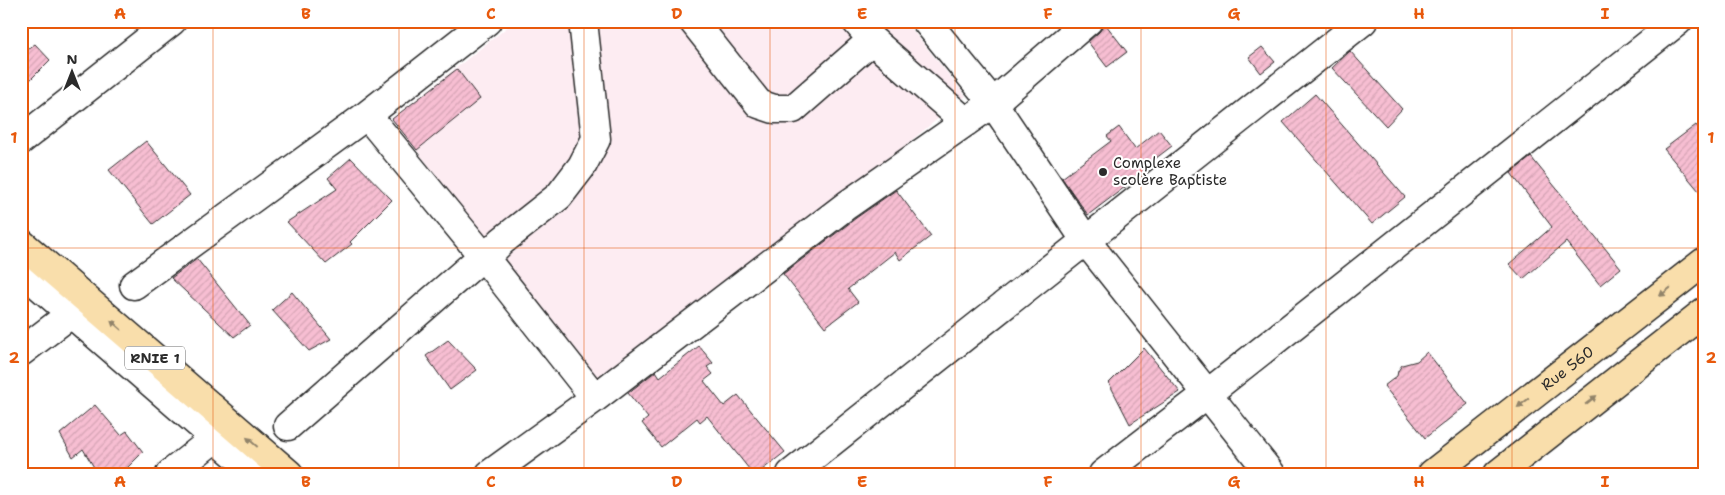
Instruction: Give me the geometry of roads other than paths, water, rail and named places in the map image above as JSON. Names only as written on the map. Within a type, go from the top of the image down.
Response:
[{"type":"main road","name":"RNIE 1","points":[[21,243],[289,474]]},
{"type":"main road","name":"Rue 560","points":[[1432,474],[1704,262]]},
{"type":"main road","points":[[1498,474],[1704,312]]},
{"type":"street","points":[[21,140],[172,21]]},
{"type":"street","points":[[134,285],[367,115],[487,21]]},
{"type":"street","points":[[288,426],[483,256],[559,196],[582,166],[596,139],[583,21]]},
{"type":"street","points":[[693,21],[759,104],[774,110],[793,110],[864,31],[966,122]]},
{"type":"street","points":[[926,21],[993,103],[1086,241],[1270,474]]},
{"type":"street","points":[[490,474],[595,398],[847,205],[993,103],[1088,21]]},
{"type":"street","points":[[791,474],[1364,21]]},
{"type":"street","points":[[1103,474],[1207,394],[1678,21]]},
{"type":"street","points":[[367,115],[483,256],[595,398]]},
{"type":"street","points":[[21,270],[258,474]]},
{"type":"street","points":[[21,352],[72,313]]},
{"type":"street","points":[[170,474],[214,438]]},
{"type":"place","name":"Complexe scolère Baptiste","points":[[1103,172]]}]
